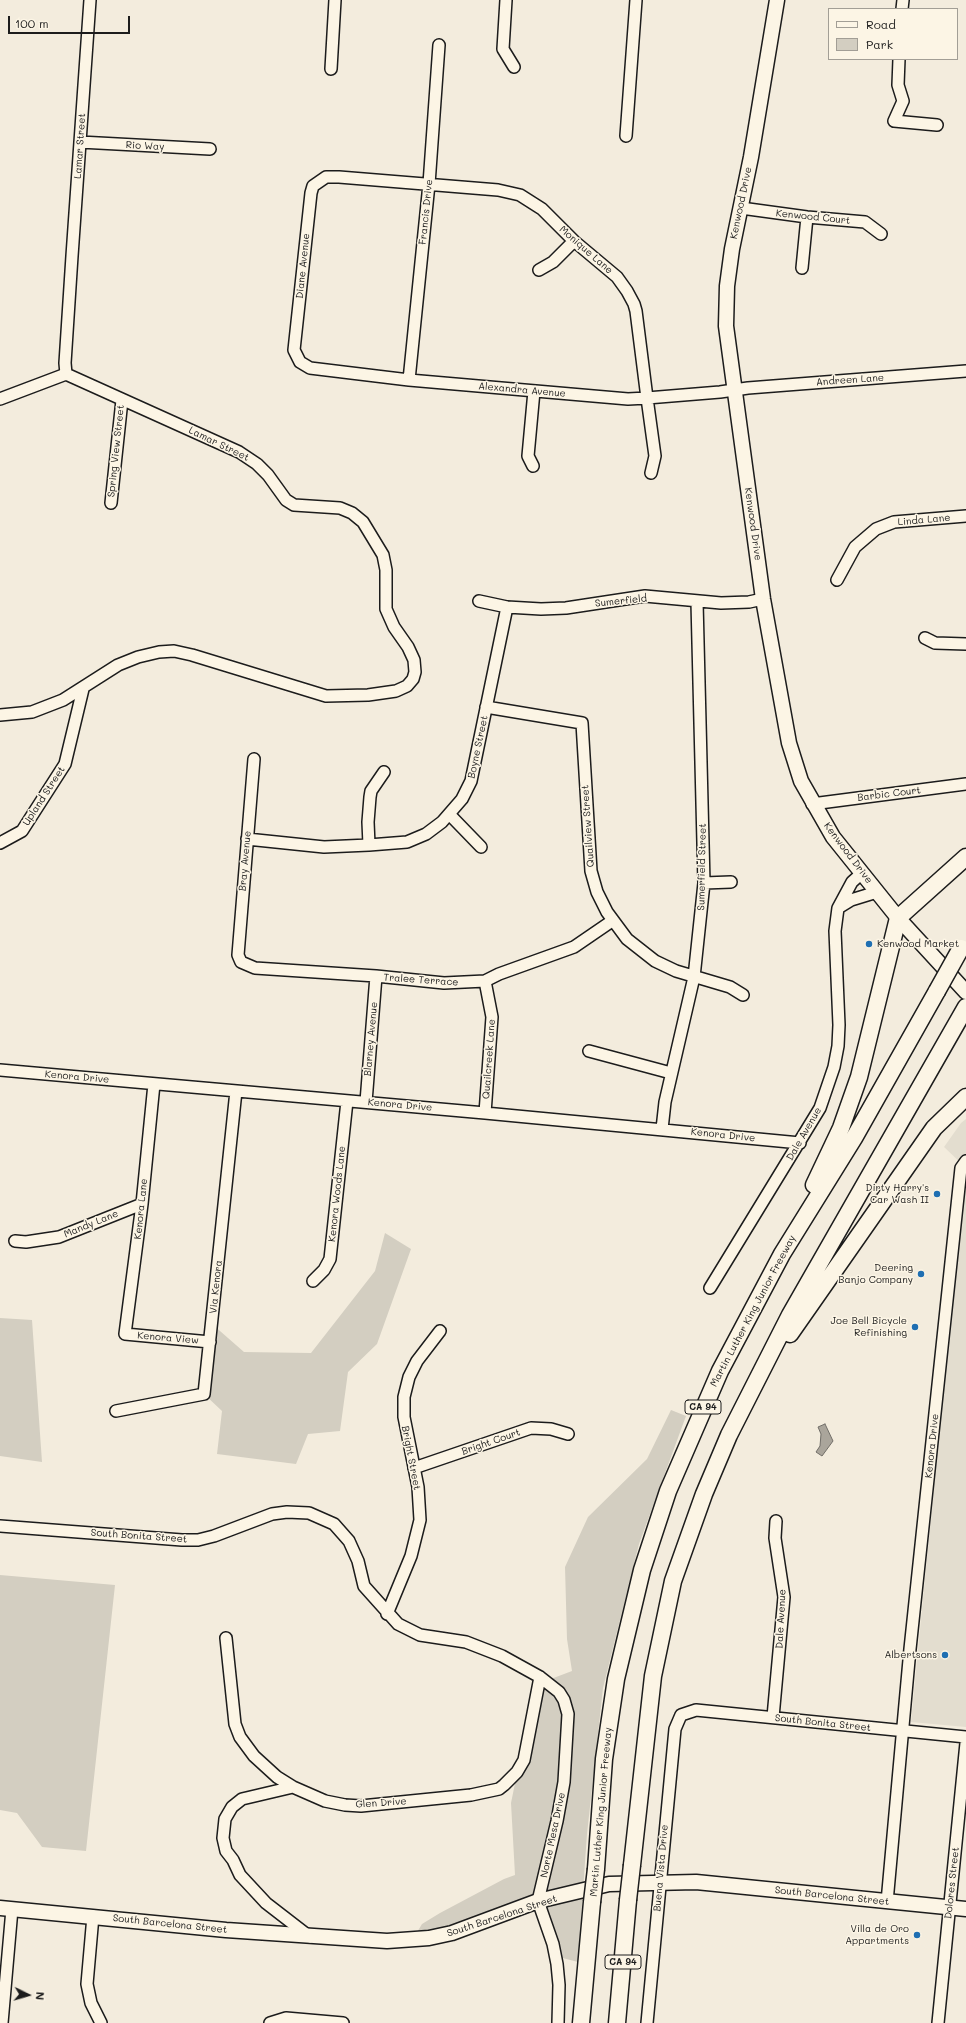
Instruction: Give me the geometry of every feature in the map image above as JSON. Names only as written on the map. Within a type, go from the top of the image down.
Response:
[{"type":"highway","points":[[782,1254],[841,1128],[859,1077],[898,918],[966,857]]},
{"type":"highway","name":"Martin Luther King Junior Freeway","points":[[581,2023],[596,1869],[604,1759],[612,1708],[627,1628],[642,1570],[668,1491],[702,1409],[720,1371],[782,1254],[854,1138],[964,944]]},
{"type":"highway","name":"CA 94","points":[[617,2023],[628,1900],[653,1676],[673,1581],[704,1494],[729,1435],[753,1386],[790,1315],[963,1012]]},
{"type":"highway","points":[[753,1386],[934,1128],[966,1097]]},
{"type":"main road","name":"Kenwood Drive","points":[[777,0],[741,208],[732,249],[726,304],[728,347],[763,599],[789,743],[801,781],[812,804],[833,837],[898,918],[966,992]]},
{"type":"main road","name":"South Barcelona Street","points":[[6,1909],[310,1936],[387,1941],[430,1938],[452,1933],[538,1901],[608,1884],[696,1882],[966,1909]]},
{"type":"street","name":"Lamar Street","points":[[0,715],[32,712],[63,700],[83,689],[118,665],[138,657],[159,652],[174,651],[192,655],[326,696],[368,695],[396,691],[407,686],[413,679],[415,672],[414,660],[408,647],[394,627],[386,609],[386,570],[383,555],[363,522],[352,513],[340,508],[294,505],[286,500],[268,475],[252,460],[239,452],[66,374],[66,355],[90,0]]},
{"type":"street","points":[[331,69],[335,0]]},
{"type":"street","points":[[506,0],[503,49],[514,67]]},
{"type":"street","points":[[626,136],[636,0]]},
{"type":"street","name":"Francis Drive","points":[[409,380],[429,184],[439,45]]},
{"type":"street","points":[[899,60],[898,85],[903,101],[894,121],[937,125]]},
{"type":"street","name":"Rio Way","points":[[80,142],[210,149]]},
{"type":"street","name":"Diane Avenue","points":[[310,368],[300,362],[294,350],[310,193],[313,186],[320,180],[326,177],[339,177]]},
{"type":"street","name":"Monique Lane","points":[[339,177],[505,191],[520,195],[542,209],[574,242],[611,271],[631,297],[636,312],[655,456],[652,473]]},
{"type":"street","name":"Kenwood Court","points":[[741,208],[807,217],[865,222],[881,234]]},
{"type":"street","points":[[802,268],[807,217]]},
{"type":"street","points":[[539,270],[553,262],[574,242]]},
{"type":"street","name":"Alexandra Avenue","points":[[310,368],[409,380],[628,399],[735,390]]},
{"type":"street","name":"Andreen Lane","points":[[735,390],[966,372]]},
{"type":"street","points":[[0,399],[66,374]]},
{"type":"street","points":[[533,466],[528,456],[534,391]]},
{"type":"street","name":"Spring View Street","points":[[110,503],[122,400]]},
{"type":"street","name":"Linda Lane","points":[[838,580],[855,547],[876,529],[894,522],[966,516]]},
{"type":"street","name":"Sumerfield","points":[[479,601],[507,607],[566,608],[645,596],[697,602],[749,602],[763,599]]},
{"type":"street","name":"Sumerfield Street","points":[[662,1129],[665,1102],[671,1073],[694,977],[704,883],[697,602]]},
{"type":"street","name":"Boyne Street","points":[[247,839],[324,847],[407,842],[434,828],[450,815],[462,799],[471,781],[507,607]]},
{"type":"street","points":[[925,638],[935,643],[966,644]]},
{"type":"street","name":"Upland Street","points":[[0,843],[22,831],[65,764],[83,689]]},
{"type":"street","name":"Quailview Street","points":[[486,707],[582,723],[591,871],[601,902],[612,921],[627,939],[645,954],[665,966],[694,977],[730,987],[743,995]]},
{"type":"street","name":"Bray Avenue","points":[[241,962],[238,955],[254,760]]},
{"type":"street","points":[[369,845],[368,822],[371,791],[384,772]]},
{"type":"street","name":"Barbic Court","points":[[812,804],[966,784]]},
{"type":"street","points":[[450,815],[482,848]]},
{"type":"street","name":"Dale Avenue","points":[[710,1288],[820,1108],[834,1068],[838,1046],[839,1025],[835,932],[838,908],[852,882],[862,873]]},
{"type":"street","points":[[704,883],[731,882]]},
{"type":"street","points":[[838,908],[851,900],[877,892]]},
{"type":"street","name":"Tralee Terrace","points":[[241,962],[255,968],[376,976],[444,983],[485,981],[574,947],[612,921]]},
{"type":"street","name":"Blarney Avenue","points":[[366,1102],[376,976]]},
{"type":"street","name":"Quailcreek Lane","points":[[485,981],[492,1017],[485,1113]]},
{"type":"street","points":[[589,1051],[671,1073]]},
{"type":"street","name":"Kenora Drive","points":[[0,1070],[662,1129],[800,1143]]},
{"type":"street","name":"Kenora Lane","points":[[125,1334],[142,1204],[154,1084]]},
{"type":"street","name":"Via Kenora","points":[[116,1411],[204,1394],[236,1091]]},
{"type":"street","name":"Kenora Woods Lane","points":[[313,1281],[324,1270],[330,1259],[347,1101]]},
{"type":"street","name":"Kenora Drive","points":[[886,1902],[910,1649],[961,1168],[966,1161]]},
{"type":"street","name":"Mandy Lane","points":[[15,1241],[26,1242],[59,1237],[142,1204]]},
{"type":"street","name":"Bright Street","points":[[387,1614],[411,1556],[420,1520],[418,1486],[404,1417],[405,1392],[416,1361],[440,1331]]},
{"type":"street","name":"Kenora View","points":[[125,1334],[210,1342]]},
{"type":"street","name":"Bright Court","points":[[414,1468],[531,1428],[551,1429],[568,1434]]},
{"type":"street","name":"South Bonita Street","points":[[0,1526],[198,1540],[214,1536],[272,1514],[287,1512],[309,1513],[334,1524],[348,1541],[358,1561],[364,1586],[387,1614],[398,1624],[420,1635],[466,1642],[502,1656],[540,1677]]},
{"type":"street","name":"Dale Avenue","points":[[773,1717],[784,1597],[775,1538],[776,1521]]},
{"type":"street","name":"Glen Drive","points":[[226,1638],[235,1724],[240,1737],[260,1762],[293,1787],[325,1801],[345,1805],[362,1806],[471,1795],[499,1788],[513,1778],[524,1760],[540,1677]]},
{"type":"street","name":"Norte Mesa Drive","points":[[538,1901],[564,1782],[568,1719],[567,1710],[562,1696],[540,1677]]},
{"type":"street","name":"South Bonita Street","points":[[681,1715],[696,1710],[966,1738]]},
{"type":"street","name":"Buena Vista Drive","points":[[647,2023],[675,1729],[681,1715]]},
{"type":"street","name":"Dolores Street","points":[[938,2023],[966,1743]]},
{"type":"street","points":[[293,1787],[242,1799],[232,1808],[225,1819],[223,1838],[226,1851],[233,1860],[240,1875],[266,1903],[310,1936]]},
{"type":"street","points":[[538,1901],[553,1944],[557,1964],[559,1992],[558,2023]]},
{"type":"street","name":"South Barcelona Street","points":[[2,2023],[6,1909]]},
{"type":"street","points":[[93,1916],[87,1984],[91,2003],[101,2023]]},
{"type":"street","points":[[270,2023],[286,2018],[344,2023]]},
{"type":"shaded area","points":[[966,1119],[966,1727],[911,1722],[965,1167],[944,1147],[961,1123]]},
{"type":"shaded area","points":[[825,1424],[833,1441],[822,1456],[816,1452],[820,1446],[821,1434],[818,1427]]},
{"type":"green space","points":[[385,1233],[411,1249],[377,1344],[348,1372],[340,1431],[308,1434],[296,1464],[217,1454],[222,1411],[204,1394],[212,1324],[244,1352],[311,1353],[375,1271]]},
{"type":"green space","points":[[0,1318],[32,1320],[42,1462],[0,1456]]},
{"type":"green space","points":[[671,1410],[686,1416],[639,1544],[603,1688],[587,1834],[578,1962],[555,1956],[538,1901],[413,1939],[422,1924],[504,1879],[515,1875],[511,1803],[535,1685],[572,1671],[567,1639],[565,1567],[588,1517],[647,1459]]},
{"type":"green space","points":[[0,1575],[115,1585],[86,1851],[42,1847],[17,1813],[0,1810]]},
{"type":"place","name":"Kenwood Market","points":[[869,944]]},
{"type":"place","name":"Dirty Harry's Car Wash II","points":[[937,1194]]},
{"type":"place","name":"Deering Banjo Company","points":[[921,1274]]},
{"type":"place","name":"Joe Bell Bicycle Refinishing","points":[[915,1327]]},
{"type":"place","name":"Albertsons","points":[[945,1655]]},
{"type":"place","name":"Villa de Oro Appartments","points":[[917,1935]]}]
